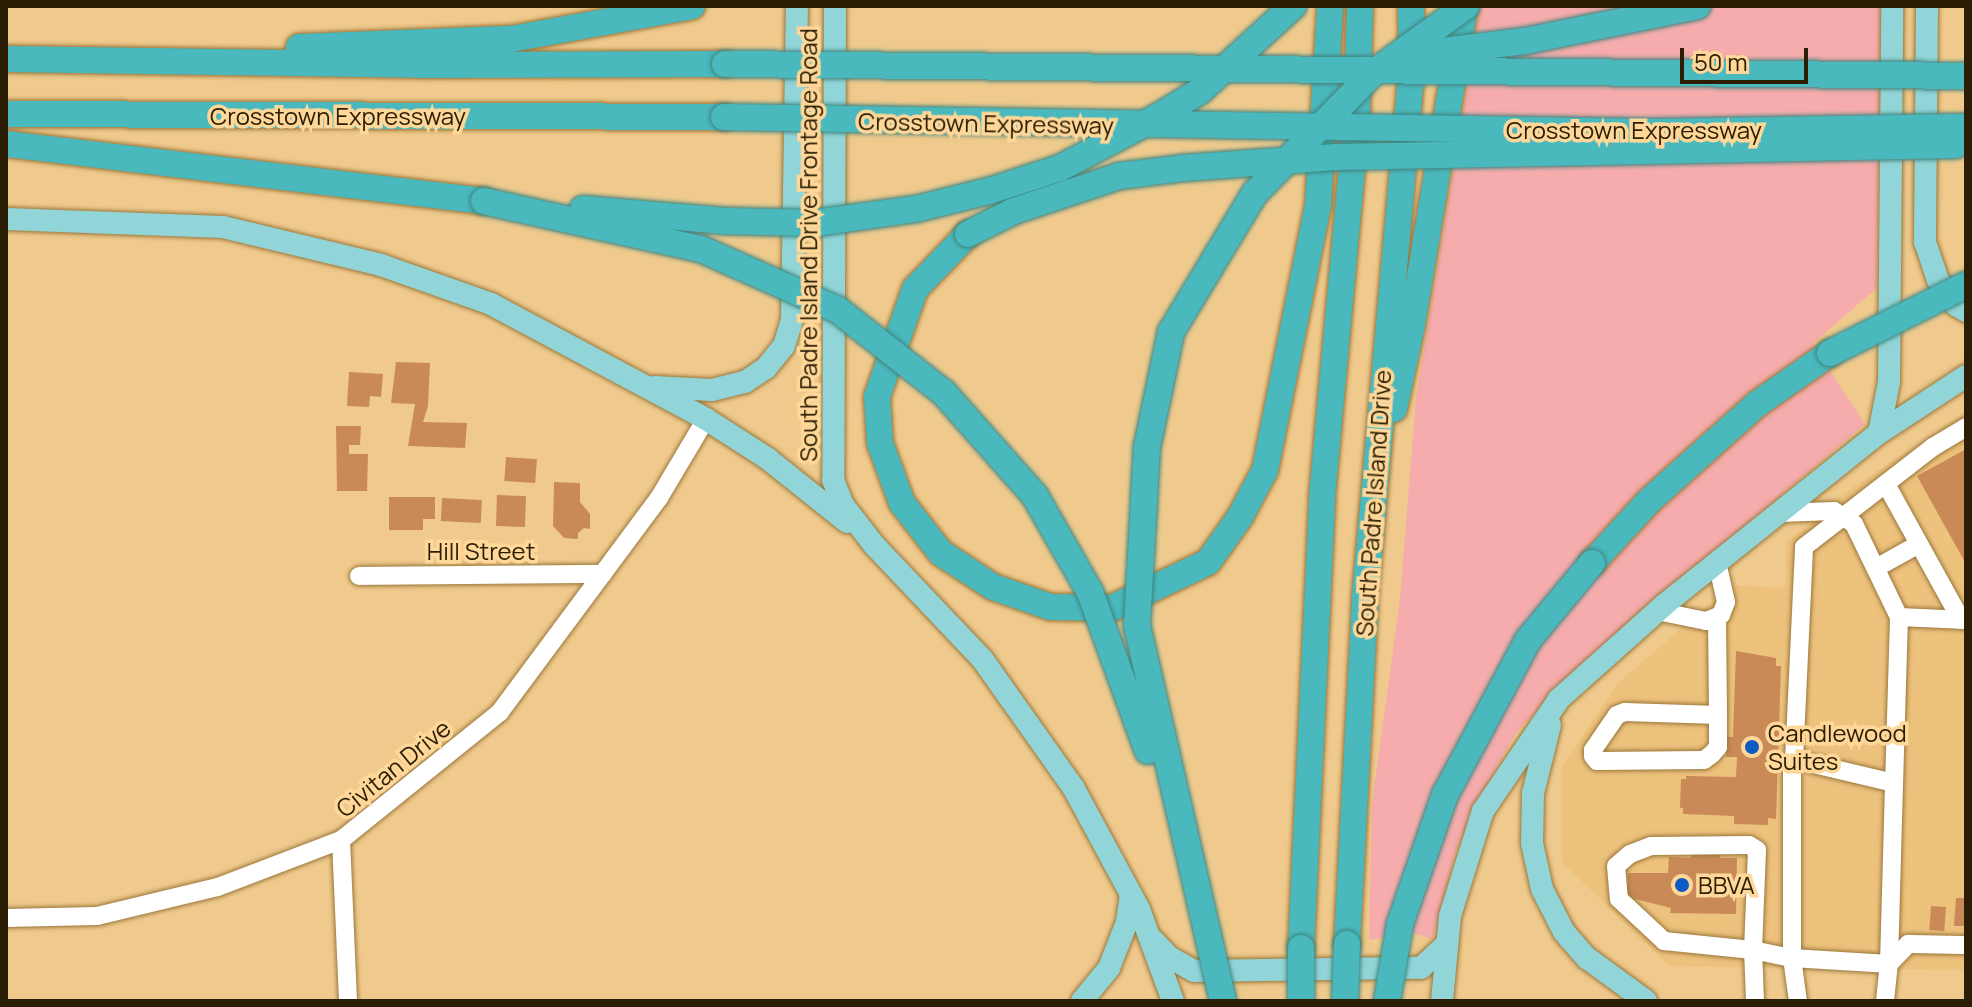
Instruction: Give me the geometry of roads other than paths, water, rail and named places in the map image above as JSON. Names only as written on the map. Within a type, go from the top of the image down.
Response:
[{"type":"highway","points":[[6,58],[511,39],[692,6]]},
{"type":"highway","points":[[6,144],[484,201],[725,221],[815,223],[916,209],[989,191],[1060,168],[1200,91],[1293,6]]},
{"type":"highway","points":[[1330,6],[1318,205],[1265,470],[1240,517],[1208,562],[1112,608],[1050,607],[993,587],[941,553],[902,503],[880,443],[877,397],[915,289],[968,234],[1014,211],[1119,176],[1183,168],[1336,157],[1966,145]]},
{"type":"highway","name":"South Padre Island Drive","points":[[1301,1001],[1320,527],[1357,109],[1360,6]]},
{"type":"highway","name":"South Padre Island Drive","points":[[1345,1001],[1371,510],[1412,65],[1411,6]]},
{"type":"highway","points":[[1371,510],[1412,325],[1466,6]]},
{"type":"highway","points":[[1223,1001],[1137,625],[1147,447],[1171,332],[1255,193],[1373,73],[1466,6]]},
{"type":"highway","points":[[1298,69],[1525,41],[1697,6]]},
{"type":"highway","points":[[6,58],[421,65],[725,64],[1966,76]]},
{"type":"highway","name":"Crosstown Expressway","points":[[6,114],[724,117],[1651,132],[1966,127]]},
{"type":"highway","points":[[484,201],[701,249],[838,310],[944,393],[1035,496],[1090,592],[1194,882]]},
{"type":"highway","points":[[1387,1001],[1400,924],[1445,795],[1528,640],[1649,501],[1757,404],[1830,353],[1966,285]]},
{"type":"main road","points":[[645,387],[712,390],[745,382],[766,368],[784,346],[792,319],[797,6]]},
{"type":"main road","name":"South Padre Island Drive Frontage Road","points":[[835,6],[833,480],[843,505],[874,545],[991,671],[1073,787],[1131,894],[1173,1001]]},
{"type":"main road","points":[[1879,433],[1889,382],[1892,6]]},
{"type":"main road","points":[[1927,6],[1925,242],[1938,280],[1956,305],[1966,311]]},
{"type":"main road","points":[[6,219],[223,227],[381,265],[491,304],[706,419],[768,459],[874,545]]},
{"type":"main road","points":[[1442,1001],[1450,916],[1483,811],[1559,699],[1657,611],[1778,513],[1879,433],[1966,376]]},
{"type":"main road","points":[[1559,699],[1533,793],[1532,843],[1542,889],[1564,932],[1587,958],[1646,1001]]},
{"type":"main road","points":[[1082,1001],[1109,968],[1127,922],[1131,894]]},
{"type":"main road","points":[[1150,938],[1169,957],[1194,971],[1421,968],[1446,945]]},
{"type":"street","name":"Civitan Drive","points":[[6,918],[97,916],[218,887],[341,840],[500,712],[659,498],[706,419]]},
{"type":"street","points":[[1798,1001],[1792,958],[1794,761],[1804,547],[1933,447],[1966,427]]},
{"type":"street","points":[[1886,484],[1964,620]]},
{"type":"street","points":[[1778,513],[1834,511],[1854,524],[1899,617],[1889,964],[1885,1001]]},
{"type":"street","points":[[1876,568],[1919,544]]},
{"type":"street","points":[[1717,562],[1726,602],[1717,617],[1718,715],[1718,747],[1704,760],[1597,761],[1593,756],[1593,750],[1617,715],[1625,712],[1718,715]]},
{"type":"street","name":"Hill Street","points":[[359,576],[603,574]]},
{"type":"street","points":[[1657,611],[1706,621],[1717,617]]},
{"type":"street","points":[[1899,617],[1964,620]]},
{"type":"street","points":[[1794,761],[1894,783]]},
{"type":"street","points":[[341,840],[348,1001]]},
{"type":"street","points":[[1755,1001],[1753,950],[1757,850],[1749,845],[1651,846],[1630,854],[1616,866],[1619,899],[1664,941],[1753,950],[1792,958],[1889,964]]},
{"type":"street","points":[[1889,964],[1908,944],[1966,945]]},
{"type":"place","name":"Candlewood Suites","points":[[1752,747]]},
{"type":"place","name":"BBVA","points":[[1682,885]]}]
